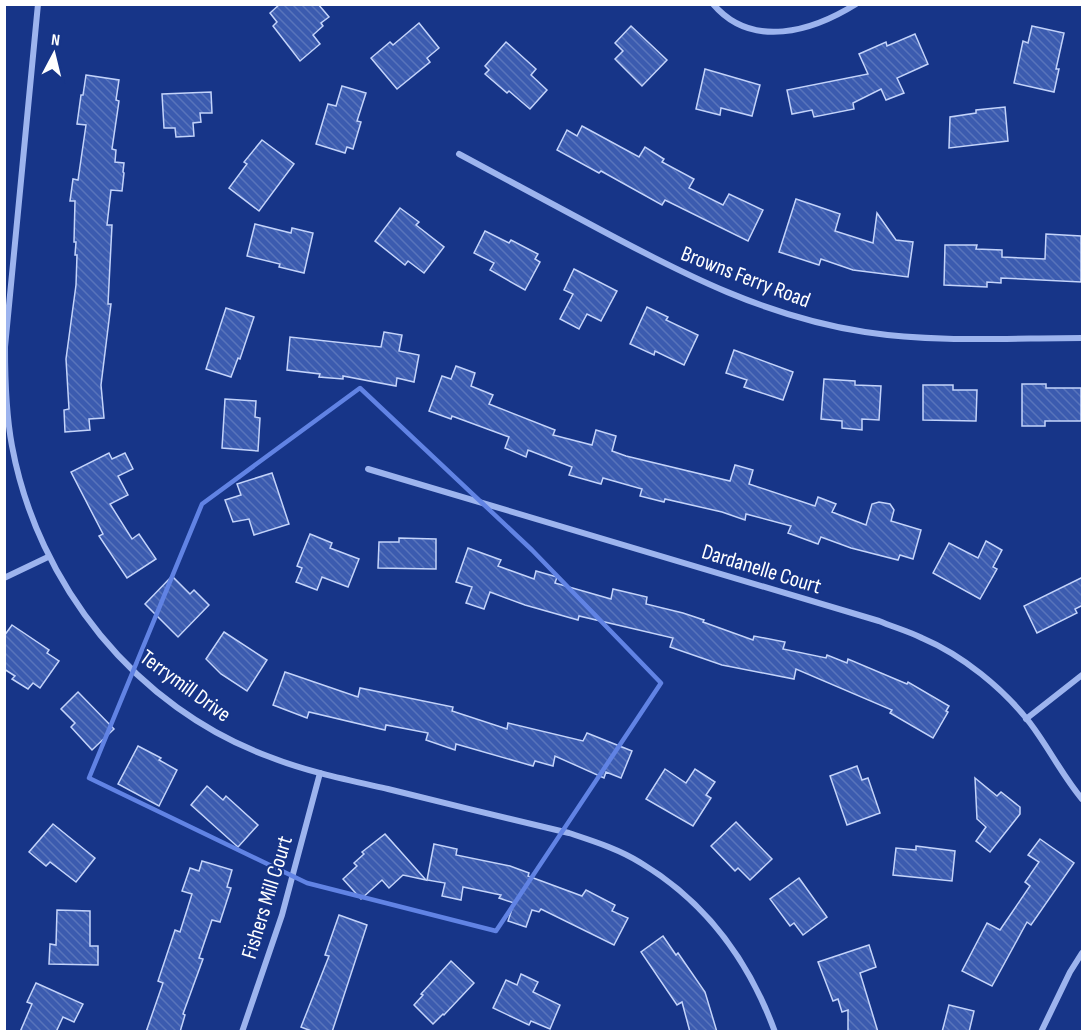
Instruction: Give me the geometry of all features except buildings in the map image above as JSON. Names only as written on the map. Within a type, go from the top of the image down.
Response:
[{"type":"street","name":"Terrymill Drive","points":[[38,4],[5,347],[6,396],[12,446],[34,525],[48,557],[77,606],[107,644],[161,696],[197,721],[239,744],[268,757],[320,773],[569,833],[605,845],[640,862],[675,886],[705,914],[726,938],[760,993],[775,1032]]},
{"type":"street","points":[[713,4],[734,22],[755,30],[777,33],[797,31],[815,25],[856,4]]},
{"type":"street","name":"Browns Ferry Road","points":[[459,154],[712,287],[764,307],[811,321],[865,332],[919,338],[1083,338]]},
{"type":"street","name":"Dardanelle Court","points":[[368,469],[867,618],[924,638],[993,683],[1026,719],[1063,776],[1083,799]]},
{"type":"street","points":[[4,578],[48,557]]},
{"type":"street","points":[[1026,719],[1083,675]]},
{"type":"street","name":"Fishers Mill Court","points":[[242,1032],[282,915],[320,773]]},
{"type":"street","points":[[1041,1032],[1070,972],[1083,952]]},
{"type":"highlighted area","points":[[360,388],[532,550],[661,683],[496,931],[307,883],[89,778],[202,504]]}]
